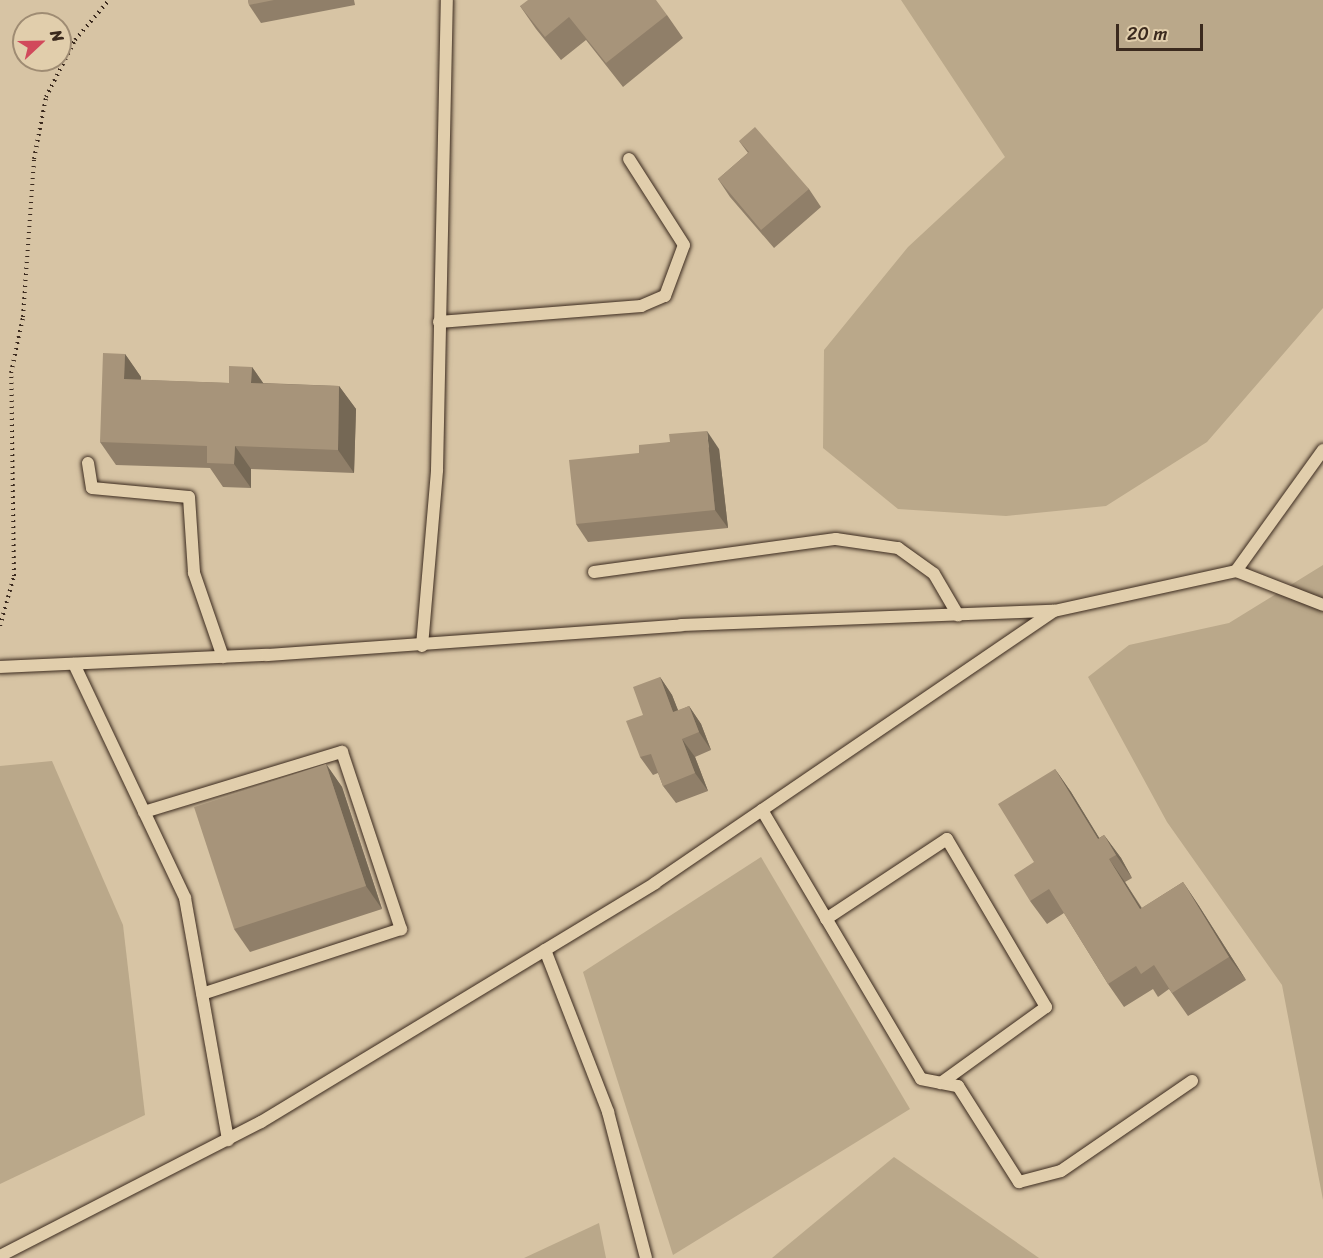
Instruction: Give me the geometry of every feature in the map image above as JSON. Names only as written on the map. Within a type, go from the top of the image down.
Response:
[{"type":"lane","points":[[422,646],[437,470],[447,0]]},
{"type":"lane","points":[[439,322],[641,306],[665,296],[684,244],[629,159]]},
{"type":"lane","points":[[1236,571],[1323,450]]},
{"type":"lane","points":[[88,463],[92,488],[189,497],[194,573],[223,657]]},
{"type":"lane","points":[[594,572],[836,539],[898,548],[934,574],[958,615]]},
{"type":"lane","points":[[0,667],[422,646],[681,625],[1054,611],[1236,571],[1323,605]]},
{"type":"lane","points":[[0,1256],[228,1140],[655,883],[1054,611]]},
{"type":"lane","points":[[74,664],[184,898],[228,1140]]},
{"type":"lane","points":[[144,812],[342,752],[401,929],[202,994]]},
{"type":"lane","points":[[762,810],[921,1079],[958,1086],[1019,1182],[1060,1171],[1192,1081]]},
{"type":"lane","points":[[826,919],[947,839],[1046,1007],[941,1083]]},
{"type":"lane","points":[[545,950],[608,1112],[646,1258]]},
{"type":"path","points":[[0,626],[14,576],[11,373],[23,317],[34,159],[46,97],[75,40],[110,0]]},
{"type":"shaded area","points":[[901,0],[1323,0],[1323,308],[1207,442],[1106,506],[1006,516],[898,509],[823,448],[824,350],[908,247],[1005,157]]},
{"type":"shaded area","points":[[1323,565],[1323,1200],[1282,985],[1167,822],[1088,677],[1129,645],[1229,623]]},
{"type":"shaded area","points":[[52,761],[123,925],[145,1115],[0,1184],[0,766]]},
{"type":"shaded area","points":[[761,857],[910,1109],[673,1255],[583,972]]},
{"type":"shaded area","points":[[894,1157],[1039,1258],[772,1258]]},
{"type":"shaded area","points":[[599,1223],[606,1258],[524,1258]]},
{"type":"building","points":[[248,0],[274,0],[249,5]]},
{"type":"building","points":[[528,0],[656,0],[667,15],[606,63],[569,17],[545,37],[520,6]]},
{"type":"building","points":[[755,127],[809,189],[761,230],[718,179],[749,152],[739,141]]},
{"type":"building","points":[[103,353],[125,354],[124,379],[229,383],[229,366],[252,367],[251,383],[339,386],[338,450],[235,446],[234,464],[207,463],[207,446],[100,442]]},
{"type":"building","points":[[707,431],[715,510],[576,524],[569,460],[639,453],[639,445],[670,442],[669,434]]},
{"type":"building","points":[[660,677],[673,712],[689,706],[699,732],[682,739],[695,773],[663,786],[651,754],[640,757],[626,721],[643,715],[633,687]]},
{"type":"building","points":[[326,764],[366,886],[234,929],[194,807]]},
{"type":"building","points":[[1055,769],[1098,839],[1104,835],[1116,855],[1109,859],[1140,909],[1183,882],[1229,957],[1172,993],[1154,965],[1141,974],[1136,966],[1108,984],[1049,889],[1030,901],[1014,875],[1034,862],[998,804]]}]
